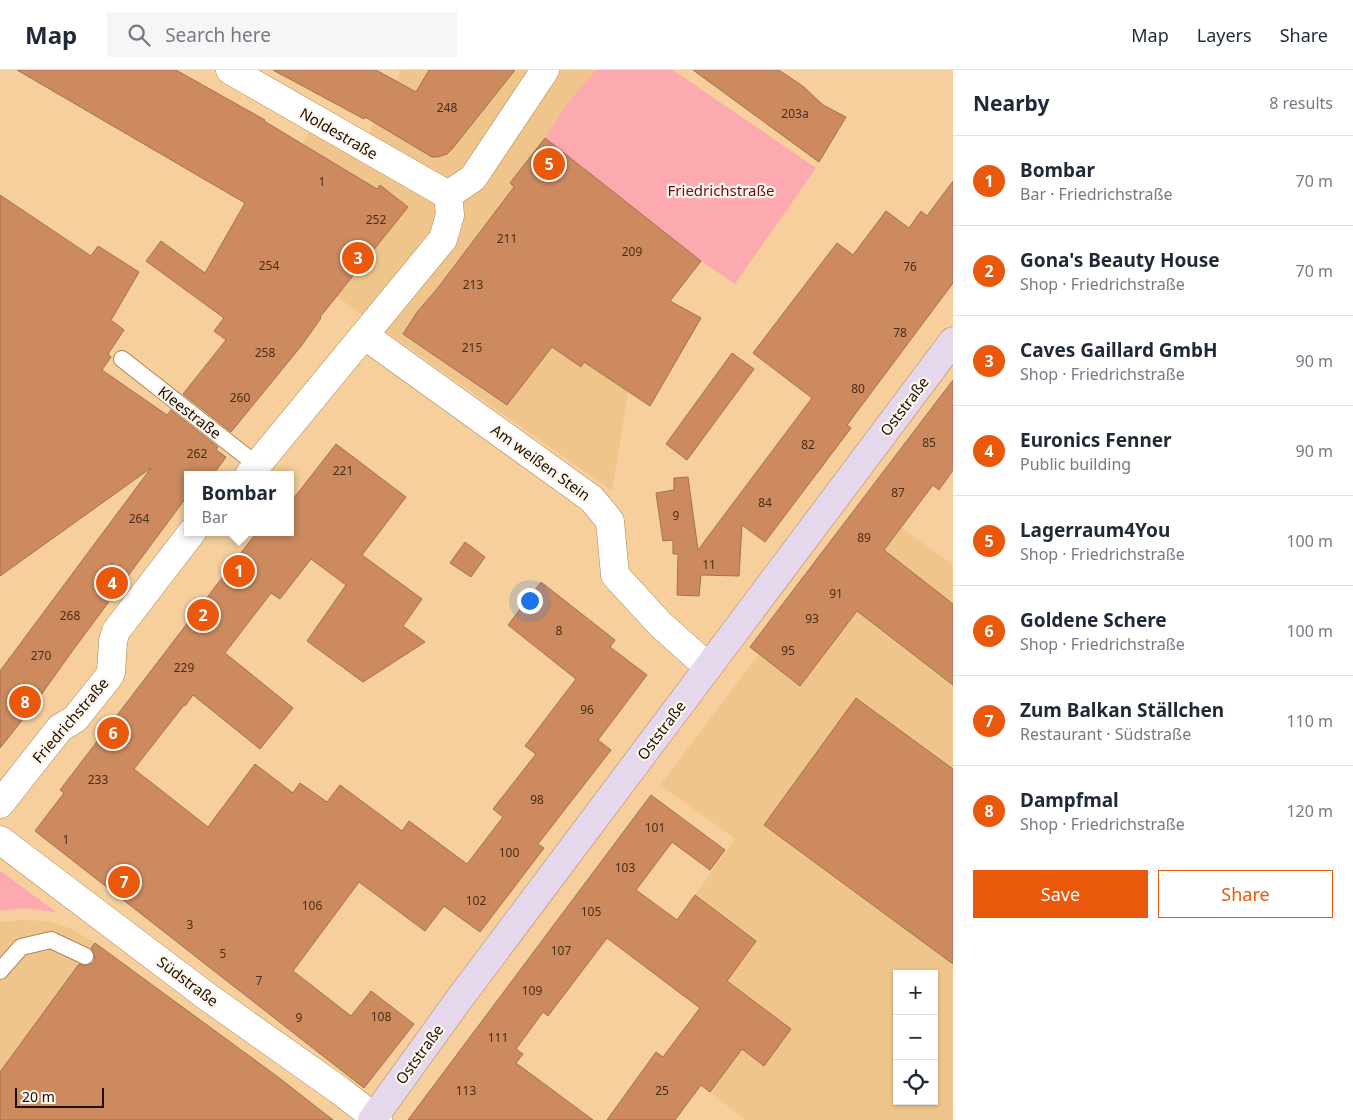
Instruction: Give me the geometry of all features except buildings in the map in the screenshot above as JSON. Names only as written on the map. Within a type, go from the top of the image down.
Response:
[{"type":"main road","name":"Oststraße","points":[[374,1119],[471,982],[953,341]]},
{"type":"street","name":"Noldestraße","points":[[230,70],[448,195]]},
{"type":"street","points":[[253,470],[442,239],[450,216],[448,195],[474,178],[545,70]]},
{"type":"street","name":"Am weißen Stein","points":[[371,327],[592,499],[610,521],[615,575],[660,624],[708,667]]},
{"type":"street","name":"Friedrichstraße","points":[[0,804],[60,728],[75,719],[107,679],[111,673],[113,641],[116,631],[189,536]]},
{"type":"street","name":"Südstraße","points":[[0,840],[209,998],[339,1090],[374,1119]]},
{"type":"lane","name":"Kleestraße","points":[[122,359],[253,470]]},
{"type":"lane","points":[[0,971],[21,947],[51,940],[85,956]]},
{"type":"shaded area","points":[[402,70],[596,70],[545,138],[701,261],[668,303],[633,361],[612,491],[275,253],[272,207],[309,132],[357,155]]},
{"type":"shaded area","points":[[901,527],[953,565],[953,1120],[746,1120],[663,1057],[699,1008],[612,942],[645,897],[677,920],[735,839],[660,785],[759,654],[800,686],[865,575]]},
{"type":"shaded area","points":[[20,920],[49,921],[72,929],[95,943],[278,1077],[0,1120],[0,922]]},
{"type":"green space","name":"Friedrichstraße","points":[[596,70],[673,70],[816,168],[735,284],[701,261],[545,138],[571,99]]},
{"type":"green space","points":[[0,872],[56,912],[24,908],[0,911]]},
{"type":"place","name":"Lagerraum4You","points":[[549,164]]},
{"type":"place","name":"Caves Gaillard GmbH","points":[[358,258]]},
{"type":"place","name":"Bombar","points":[[239,571]]},
{"type":"place","name":"Euronics Fenner","points":[[112,583]]},
{"type":"place","name":"Gona's Beauty House","points":[[203,615]]},
{"type":"place","name":"Dampfmal","points":[[25,702]]},
{"type":"place","name":"Goldene Schere","points":[[113,733]]},
{"type":"place","name":"Zum Balkan Ställchen","points":[[124,882]]}]
